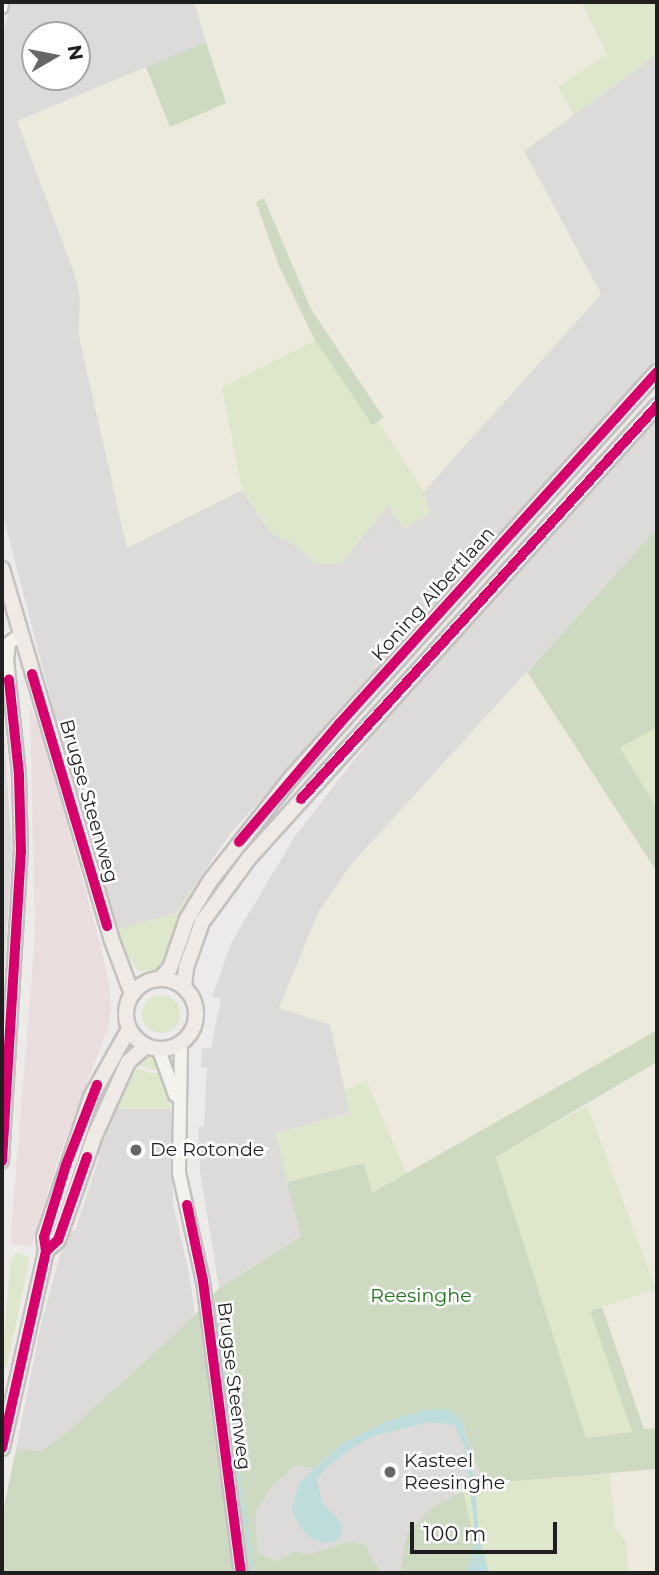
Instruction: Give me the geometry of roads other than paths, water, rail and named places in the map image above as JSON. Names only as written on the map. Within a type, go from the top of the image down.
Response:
[{"type":"main road","name":"Koning Albertlaan","points":[[153,980],[170,968],[187,919],[203,892],[291,778],[657,372]]},
{"type":"main road","name":"Koning Albertlaan","points":[[184,987],[186,968],[202,922],[249,858],[657,406]]},
{"type":"main road","name":"Brugse Steenweg","points":[[2,569],[111,938],[132,994],[126,1009],[129,1029],[152,1048]]},
{"type":"main road","name":"Brugse Steenweg","points":[[111,938],[130,968],[153,980],[184,987],[194,1002],[196,1020],[181,1043]]},
{"type":"main road","points":[[132,994],[153,980]]},
{"type":"main road","points":[[2,1448],[46,1251],[44,1237],[70,1153],[92,1097],[129,1029]]},
{"type":"main road","points":[[46,1251],[58,1240],[95,1135],[128,1062],[152,1048],[181,1043]]},
{"type":"street","points":[[2,8],[4,2]]},
{"type":"street","points":[[2,1161],[21,852],[19,774],[7,660],[9,643],[21,635]]},
{"type":"street","name":"Brugse Steenweg","points":[[181,1043],[179,1174],[203,1281],[241,1573]]},
{"type":"street","name":"Brugse Steenweg","points":[[152,1048],[168,1069],[178,1109]]},
{"type":"water","points":[[428,1409],[450,1410],[462,1420],[470,1447],[480,1540],[489,1573],[466,1573],[476,1542],[465,1448],[454,1425],[429,1422],[374,1436],[350,1449],[322,1472],[317,1480],[322,1502],[342,1524],[341,1534],[335,1541],[323,1543],[310,1538],[300,1527],[292,1510],[299,1483],[343,1443],[388,1421]]},
{"type":"waterway","points":[[217,1322],[253,1573]]},
{"type":"place","name":"De Rotonde","points":[[136,1150]]},
{"type":"place","name":"Kasteel Reesinghe","points":[[390,1472]]},
{"type":"park label","name":"Reesinghe","points":[[421,1296]]}]
